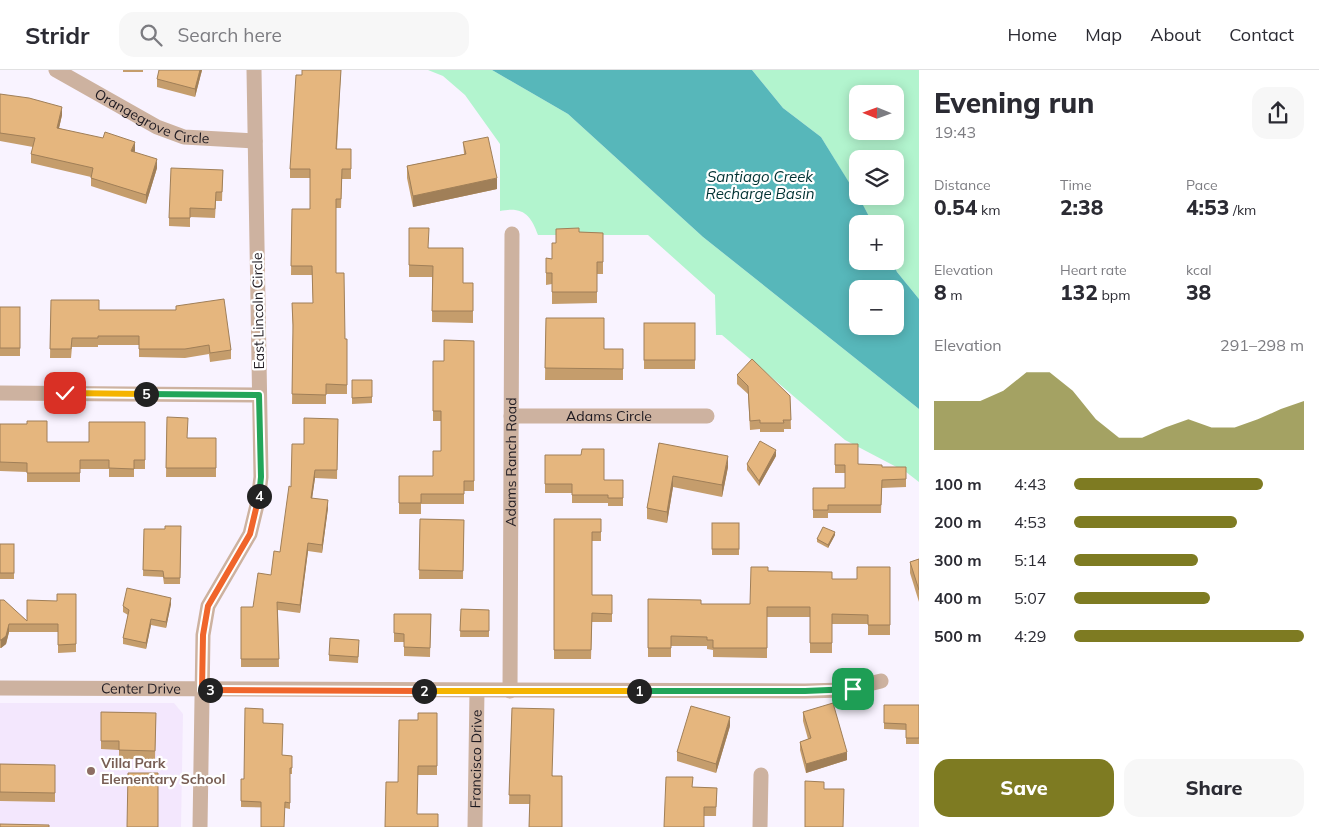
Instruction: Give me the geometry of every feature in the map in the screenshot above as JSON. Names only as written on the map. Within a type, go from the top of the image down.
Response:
[{"type":"street","name":"Orangegrove Circle","points":[[56,70],[157,127],[184,137],[255,141]]},
{"type":"street","name":"East Lincoln Circle","points":[[200,827],[203,635],[208,606],[250,534],[258,501],[261,477],[254,70]]},
{"type":"street","name":"Adams Ranch Road","points":[[510,691],[512,234]]},
{"type":"street","points":[[0,393],[259,395]]},
{"type":"street","name":"Adams Circle","points":[[511,416],[707,416]]},
{"type":"street","name":"Center Drive","points":[[0,688],[835,691],[853,689],[881,681]]},
{"type":"street","name":"Francisco Drive","points":[[475,827],[477,691]]},
{"type":"street","points":[[760,827],[761,775]]},
{"type":"shaded area","name":"Villa Park Elementary School","points":[[0,703],[174,703],[183,714],[181,827],[0,827]]},
{"type":"green space","points":[[428,70],[492,70],[568,114],[703,237],[919,409],[919,482],[906,472],[845,440],[722,335],[716,335],[715,295],[648,235],[538,235],[529,217],[525,214],[515,210],[500,211],[500,144],[465,95],[443,76]]},
{"type":"green space","points":[[752,70],[919,70],[919,299],[896,270],[904,270],[904,215],[868,215],[863,205],[904,205],[904,150],[849,150],[849,183],[821,137],[783,108]]},
{"type":"water","name":"Santiago Creek Recharge Basin","points":[[492,70],[752,70],[783,108],[821,137],[849,182],[849,205],[863,205],[868,215],[849,215],[849,270],[896,270],[904,280],[849,280],[849,335],[904,335],[904,281],[919,299],[919,409],[703,237],[568,114]]},
{"type":"building","points":[[159,70],[200,70],[195,89],[157,79]]},
{"type":"building","points":[[302,70],[341,70],[336,149],[351,149],[351,169],[342,169],[341,199],[336,199],[336,273],[344,273],[347,385],[326,384],[326,395],[292,394],[292,303],[313,303],[312,266],[291,266],[292,209],[310,209],[310,169],[290,169],[296,75],[302,75]]},
{"type":"building","points":[[0,94],[29,98],[62,107],[57,128],[103,138],[105,132],[135,142],[131,151],[157,159],[146,195],[91,178],[93,168],[31,154],[35,138],[0,133]]},
{"type":"building","points":[[488,137],[497,178],[413,196],[407,166],[466,154],[463,142]]},
{"type":"building","points":[[171,168],[223,170],[222,192],[216,192],[215,209],[190,208],[190,218],[169,218]]},
{"type":"building","points":[[409,228],[429,228],[428,248],[463,248],[463,283],[473,283],[473,311],[432,311],[433,266],[409,265]]},
{"type":"building","points":[[579,228],[579,232],[603,233],[603,262],[597,262],[597,292],[552,292],[552,273],[546,273],[546,258],[552,259],[552,243],[556,243],[556,229]]},
{"type":"building","points":[[224,299],[231,350],[210,353],[209,345],[185,349],[139,349],[139,336],[72,338],[71,349],[50,349],[51,300],[99,300],[99,310],[176,310],[176,306]]},
{"type":"building","points":[[0,307],[20,307],[20,348],[0,348]]},
{"type":"building","points":[[546,318],[604,318],[604,349],[623,349],[623,369],[545,368]]},
{"type":"building","points":[[644,323],[695,323],[695,360],[644,360]]},
{"type":"building","points":[[444,340],[474,341],[474,481],[464,481],[464,494],[421,494],[421,503],[399,503],[399,476],[433,476],[433,451],[441,451],[441,411],[433,411],[433,361],[444,361]]},
{"type":"building","points":[[752,359],[790,396],[791,420],[783,420],[784,423],[760,423],[760,420],[750,421],[748,386],[737,375]]},
{"type":"building","points":[[352,380],[372,380],[372,397],[352,398]]},
{"type":"building","points":[[167,417],[188,418],[187,438],[216,438],[216,468],[166,468]]},
{"type":"building","points":[[304,418],[338,419],[337,470],[315,470],[311,498],[328,500],[322,545],[308,543],[300,605],[277,602],[279,659],[241,659],[241,607],[253,607],[258,573],[271,575],[274,551],[280,552],[289,486],[291,487],[292,444],[304,444]]},
{"type":"building","points":[[27,421],[47,421],[47,442],[89,442],[89,422],[145,422],[145,460],[134,460],[134,469],[109,468],[109,460],[80,460],[80,473],[27,473],[27,463],[0,462],[0,424],[27,424]]},
{"type":"building","points":[[760,441],[776,450],[759,481],[747,464]]},
{"type":"building","points":[[659,443],[728,456],[722,485],[673,476],[667,512],[647,508]]},
{"type":"building","points":[[835,444],[858,444],[858,464],[906,467],[906,479],[882,480],[881,505],[828,505],[828,510],[813,510],[813,488],[845,488],[845,465],[835,465]]},
{"type":"building","points":[[582,449],[604,449],[604,480],[623,480],[623,498],[608,498],[608,495],[572,495],[572,484],[545,484],[545,455],[581,455]]},
{"type":"building","points":[[420,519],[464,520],[463,571],[419,570]]},
{"type":"building","points":[[554,519],[601,519],[601,532],[592,532],[592,595],[612,595],[612,614],[592,613],[591,650],[554,650]]},
{"type":"building","points":[[712,523],[739,523],[739,549],[712,549]]},
{"type":"building","points":[[165,526],[181,526],[180,578],[164,578],[163,571],[143,570],[144,529],[165,529]]},
{"type":"building","points":[[823,527],[835,532],[828,545],[817,539]]},
{"type":"building","points":[[0,544],[14,544],[14,573],[0,573]]},
{"type":"building","points":[[919,559],[919,590],[910,562]]},
{"type":"building","points":[[751,567],[768,567],[768,571],[832,572],[832,579],[857,579],[857,567],[890,567],[890,625],[868,625],[868,615],[832,614],[832,643],[810,643],[810,607],[767,607],[767,648],[713,648],[713,640],[707,640],[707,637],[671,636],[671,648],[648,648],[648,599],[701,600],[701,604],[750,604]]},
{"type":"building","points":[[127,588],[171,598],[166,622],[151,619],[146,643],[123,638],[129,610],[123,606]]},
{"type":"building","points":[[57,594],[76,594],[76,644],[58,645],[58,624],[9,624],[6,636],[0,640],[0,600],[4,600],[27,621],[27,600],[57,601]]},
{"type":"building","points":[[461,609],[489,610],[489,631],[460,631]]},
{"type":"building","points":[[394,614],[431,614],[430,648],[404,647],[404,634],[394,633]]},
{"type":"building","points":[[330,638],[359,640],[358,657],[329,655]]},
{"type":"building","points":[[833,703],[847,752],[806,764],[800,742],[811,738],[803,712]]},
{"type":"building","points":[[884,705],[919,705],[919,738],[906,738],[906,724],[884,723]]},
{"type":"building","points":[[691,706],[730,717],[716,764],[677,752]]},
{"type":"building","points":[[245,708],[263,709],[263,723],[283,724],[282,755],[292,756],[290,803],[285,802],[284,827],[261,827],[261,802],[241,801],[241,779],[244,779]]},
{"type":"building","points":[[512,708],[554,709],[552,776],[562,776],[562,827],[529,827],[530,795],[509,795]]},
{"type":"building","points":[[101,712],[156,713],[155,751],[119,750],[119,741],[101,741]]},
{"type":"building","points":[[418,713],[437,713],[437,766],[418,766],[417,814],[438,814],[438,827],[385,827],[386,782],[398,782],[399,720],[418,720]]},
{"type":"building","points":[[0,764],[55,765],[55,793],[0,792]]},
{"type":"building","points":[[128,773],[158,773],[158,827],[127,827]]},
{"type":"building","points":[[666,777],[693,777],[692,787],[717,788],[716,807],[704,807],[704,827],[664,827]]},
{"type":"building","points":[[805,781],[824,782],[824,789],[844,789],[843,827],[805,827]]},
{"type":"building","points":[[0,824],[49,825],[49,827],[0,827]]},
{"type":"place","name":"Villa Park Elementary School","points":[[91,771]]},
{"type":"route","points":[[65,393],[259,395],[261,477],[258,501],[250,534],[208,606],[203,635],[202,690],[835,691],[853,689]]}]
